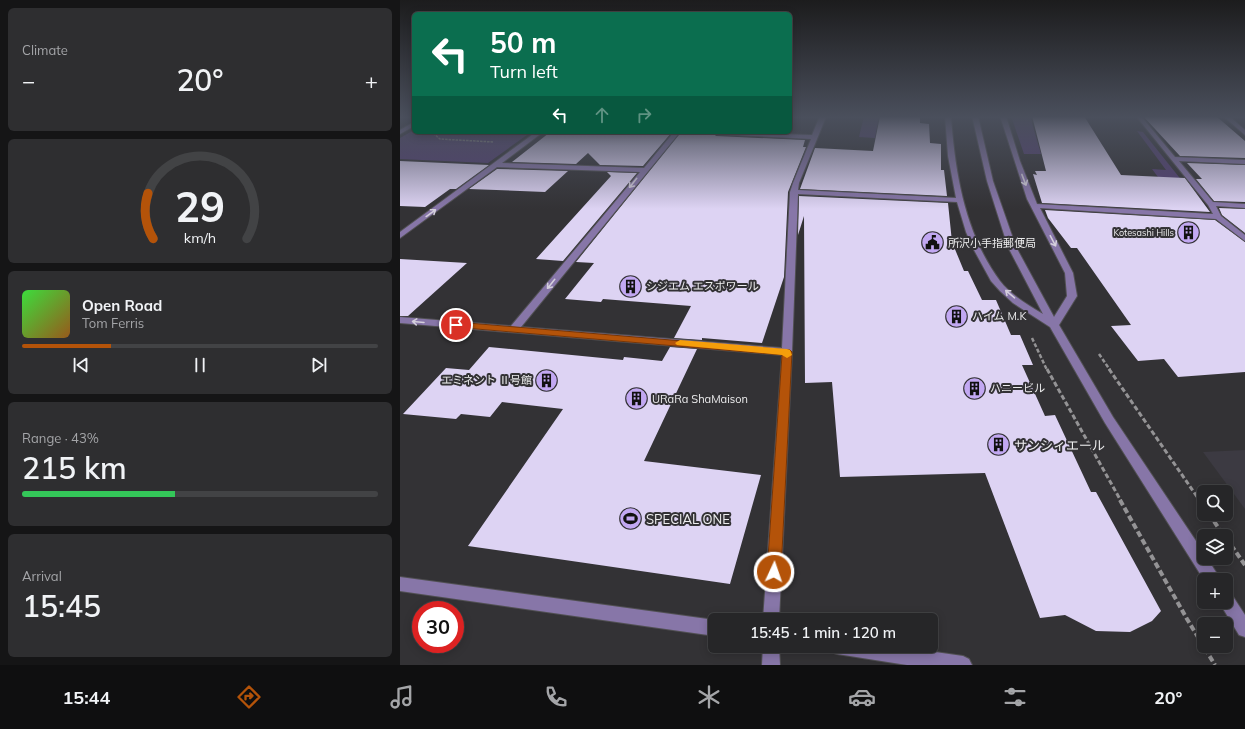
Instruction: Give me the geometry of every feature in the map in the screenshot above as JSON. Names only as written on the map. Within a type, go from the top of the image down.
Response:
[{"type":"street","points":[[400,236],[520,147]]},
{"type":"street","points":[[513,330],[664,147]]},
{"type":"street","points":[[771,613],[787,352],[793,202],[796,183],[810,147]]},
{"type":"street","points":[[951,147],[953,170],[972,240],[998,284],[1019,302],[1054,325]]},
{"type":"street","points":[[982,147],[990,181],[1012,247],[1054,325],[1109,420],[1208,573]]},
{"type":"street","points":[[1013,147],[1035,206],[1069,273],[1072,296],[1054,325]]},
{"type":"street","points":[[1164,147],[1211,204],[1218,217],[1245,239]]},
{"type":"street","points":[[1174,159],[1245,162]]},
{"type":"street","points":[[484,166],[497,164],[644,170]]},
{"type":"street","points":[[794,192],[960,200]]},
{"type":"street","points":[[1211,204],[1245,206]]},
{"type":"street","points":[[1035,206],[1218,217]]},
{"type":"street","points":[[400,320],[787,352]]},
{"type":"street","points":[[400,584],[708,627]]},
{"type":"street","points":[[1232,609],[1245,629]]},
{"type":"street","points":[[770,653],[771,665]]},
{"type":"street","points":[[883,653],[963,665]]},
{"type":"path","points":[[1233,548],[1245,565]]},
{"type":"path","points":[[1187,619],[1215,665]]},
{"type":"shaded area","points":[[400,147],[510,147],[488,163],[400,159]]},
{"type":"shaded area","points":[[1022,147],[1039,147],[1041,154],[1024,154]]},
{"type":"shaded area","points":[[1149,147],[1155,147],[1183,182],[1161,181],[1152,169],[1166,170]]},
{"type":"shaded area","points":[[1245,450],[1245,509],[1233,493],[1233,485],[1227,485],[1203,452]]},
{"type":"building","points":[[531,147],[659,147],[643,166],[600,165],[588,153],[576,164],[512,162]]},
{"type":"building","points":[[669,147],[806,147],[788,192],[784,277],[762,343],[702,338],[702,340],[674,338],[691,306],[603,299],[601,302],[565,299],[594,263],[576,262]]},
{"type":"building","points":[[874,147],[941,147],[941,170],[944,170],[947,196],[800,189],[815,148],[873,151]]},
{"type":"building","points":[[1040,147],[1103,147],[1121,175],[1185,178],[1210,212],[1042,203],[1033,174],[1037,175],[1035,171],[1046,171]]},
{"type":"building","points":[[1172,147],[1245,147],[1245,158],[1180,156]]},
{"type":"building","points":[[400,161],[489,165],[456,189],[450,189],[425,207],[400,206]]},
{"type":"building","points":[[1187,163],[1245,165],[1245,202],[1214,201],[1196,179],[1202,179]]},
{"type":"building","points":[[497,169],[568,171],[545,192],[469,189]]},
{"type":"building","points":[[607,172],[637,173],[563,261],[536,259],[611,176]]},
{"type":"building","points":[[799,196],[948,203],[952,242],[964,271],[968,271],[982,300],[996,300],[1011,335],[1020,335],[1033,365],[1022,365],[1045,416],[1055,415],[1091,492],[1096,492],[1161,611],[1152,621],[1130,632],[1096,631],[1065,615],[1040,618],[985,473],[840,477],[832,382],[805,383],[804,216],[798,235]]},
{"type":"building","points":[[1219,208],[1245,209],[1245,233],[1222,215]]},
{"type":"building","points":[[1045,210],[1215,220],[1245,242],[1245,372],[1178,377],[1164,359],[1138,361],[1111,326],[1131,325],[1077,248],[1071,248],[1048,218]]},
{"type":"building","points":[[400,259],[467,263],[408,316],[400,316]]},
{"type":"building","points":[[489,347],[623,360],[624,357],[662,361],[670,347],[697,349],[644,461],[761,475],[730,584],[468,546],[563,409],[502,402],[490,417],[461,414],[456,419],[403,414],[446,368],[469,370]]},
{"type":"slow traffic","points":[[680,343],[787,352],[787,355]]},
{"type":"place","name":"Kotesashi Hills","points":[[1189,232]]},
{"type":"place","name":"所沢小手指郵便局","points":[[932,243]]},
{"type":"place","name":"シジエム エスポワール","points":[[630,286]]},
{"type":"place","name":"ハイム M.K","points":[[956,316]]},
{"type":"place","name":"エミネント Ⅱ号館","points":[[547,380]]},
{"type":"place","name":"ハニービル","points":[[974,388]]},
{"type":"place","name":"URaRa ShaMaison","points":[[636,399]]},
{"type":"place","name":"サンシィエール","points":[[999,445]]},
{"type":"place","name":"SPECIAL ONE","points":[[630,519]]},
{"type":"route","points":[[456,325],[787,352],[774,572]]}]
